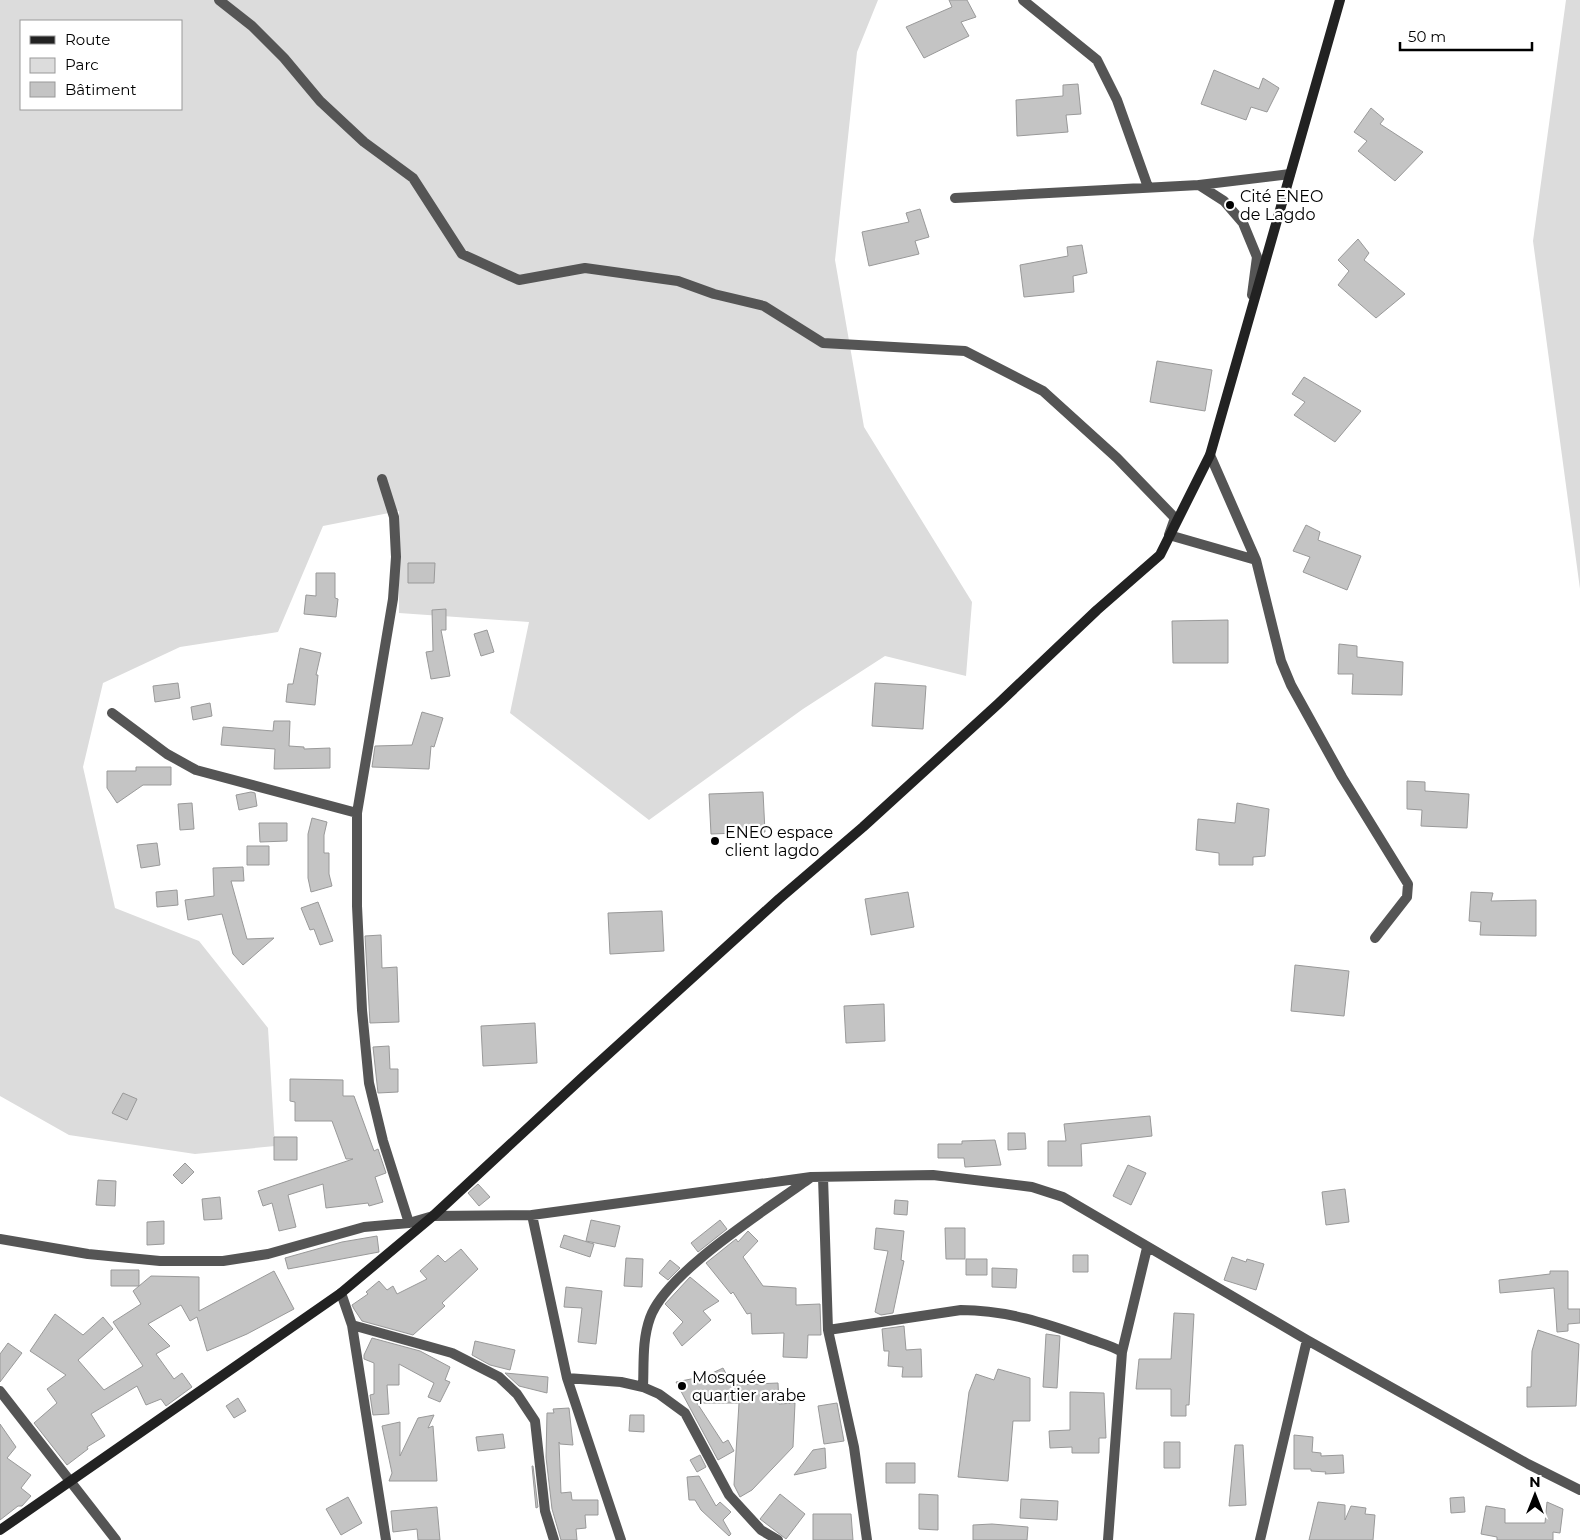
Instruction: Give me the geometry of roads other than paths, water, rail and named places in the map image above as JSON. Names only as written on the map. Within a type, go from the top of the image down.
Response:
[{"type":"street","points":[[219,0],[252,26],[284,58],[320,100],[364,142],[413,178],[462,254],[519,280],[585,268],[678,281],[714,294],[764,306],[823,343],[964,351],[1043,392],[1117,458],[1175,518],[1169,535]]},
{"type":"street","points":[[1023,0],[1097,60],[1117,100],[1148,187]]},
{"type":"street","points":[[0,1530],[341,1293],[433,1216],[779,899],[864,828],[1097,610],[1160,555],[1210,455],[1340,0]]},
{"type":"street","points":[[955,198],[1199,185],[1290,174]]},
{"type":"street","points":[[1199,185],[1224,201],[1243,223],[1258,257],[1249,321]]},
{"type":"street","points":[[1210,455],[1256,560],[1281,661],[1291,685],[1342,777],[1408,884],[1407,897],[1375,938]]},
{"type":"street","points":[[382,479],[396,533],[394,599],[357,813],[358,916],[368,1083],[383,1142],[410,1223]]},
{"type":"street","points":[[1169,535],[1256,560]]},
{"type":"street","points":[[112,713],[167,754],[196,770],[357,813]]},
{"type":"street","points":[[2,1238],[106,1256],[160,1261],[223,1261],[268,1254],[364,1227],[410,1223],[433,1216],[532,1215],[811,1177],[933,1175],[1032,1187],[1063,1197],[1146,1248],[1307,1340],[1528,1464],[1580,1490]]},
{"type":"street","points":[[644,1387],[645,1335],[650,1316],[663,1296],[708,1252],[811,1177]]},
{"type":"street","points":[[823,1177],[828,1330],[854,1447],[867,1540]]},
{"type":"street","points":[[532,1215],[566,1378],[621,1540]]},
{"type":"street","points":[[1108,1540],[1122,1352],[1146,1248]]},
{"type":"street","points":[[341,1293],[352,1325],[386,1540]]},
{"type":"street","points":[[828,1330],[961,1310],[988,1310],[1062,1328],[1089,1339],[1109,1344],[1122,1352]]},
{"type":"street","points":[[352,1325],[452,1353],[499,1377],[517,1394],[535,1421],[545,1511],[554,1540]]},
{"type":"street","points":[[1260,1540],[1307,1340]]},
{"type":"street","points":[[566,1378],[621,1382],[644,1387],[658,1394],[685,1413],[728,1494],[761,1530],[778,1540]]},
{"type":"street","points":[[0,1391],[116,1540]]},
{"type":"place","name":"Cité ENEO de Lagdo","points":[[1230,205]]},
{"type":"place","name":"ENEO espace client lagdo","points":[[715,841]]},
{"type":"place","name":"Mosquée quartier arabe","points":[[682,1386]]}]
